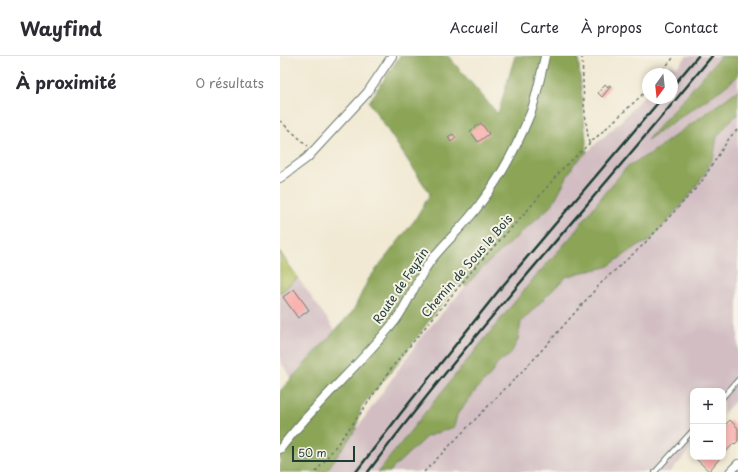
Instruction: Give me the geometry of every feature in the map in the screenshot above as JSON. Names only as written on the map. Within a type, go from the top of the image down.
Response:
[{"type":"street","points":[[280,178],[308,158],[367,93],[392,56]]},
{"type":"street","name":"Route de Feyzin","points":[[280,449],[298,426],[396,320],[432,259],[466,222],[481,203],[508,159],[531,111],[538,89],[545,56]]},
{"type":"street","points":[[730,472],[738,464]]},
{"type":"lane","points":[[726,394],[738,380]]},
{"type":"lane","points":[[655,472],[690,433]]},
{"type":"path","points":[[582,56],[584,105],[589,145]]},
{"type":"path","points":[[665,68],[675,56]]},
{"type":"path","name":"Chemin de Sous le Bois","points":[[316,472],[360,414],[393,366],[476,266],[526,212],[563,168],[642,95]]},
{"type":"path","points":[[280,121],[314,151]]},
{"type":"path","points":[[424,472],[533,360],[603,281],[643,245],[700,184],[730,137],[738,129]]},
{"type":"shaded area","points":[[687,56],[738,56],[738,398],[726,411],[726,388],[690,388],[690,450],[670,472],[326,472],[422,336],[481,269],[552,205],[574,164],[621,121],[642,98],[642,104],[678,104],[678,68],[668,68],[671,64],[677,67]]},
{"type":"shaded area","points":[[298,278],[335,330],[292,378],[280,361],[280,293]]},
{"type":"green space","points":[[400,56],[448,56],[498,114],[515,56],[578,56],[587,152],[574,164],[552,205],[481,269],[466,286],[460,282],[438,308],[396,366],[361,407],[356,429],[326,472],[280,472],[280,391],[353,311],[368,280],[414,221],[430,194],[369,102]]},
{"type":"green space","points":[[721,56],[738,56],[738,76],[722,89],[647,140]]},
{"type":"green space","points":[[738,90],[738,114],[729,122],[717,137],[714,155],[706,172],[692,192],[648,242],[639,245],[607,267],[566,277],[521,322],[518,340],[510,355],[499,362],[489,377],[481,384],[457,415],[454,427],[426,437],[390,472],[378,472],[534,278],[570,238],[625,169],[651,153]]},
{"type":"green space","points":[[280,252],[298,278],[280,293]]},
{"type":"building","points":[[605,84],[608,87],[609,85],[611,86],[602,97],[598,93]]},
{"type":"building","points":[[481,123],[489,134],[478,142],[470,131]]},
{"type":"building","points":[[453,134],[456,138],[451,142],[448,137]]},
{"type":"building","points":[[294,289],[309,310],[298,318],[283,297]]},
{"type":"building","points":[[730,420],[738,428],[738,441],[726,452],[726,424]]},
{"type":"building","points":[[697,460],[718,460],[709,471]]},
{"type":"railway","points":[[678,80],[698,56]]},
{"type":"railway","points":[[368,472],[451,366],[712,56]]},
{"type":"railway","points":[[356,472],[500,289],[657,104]]}]
